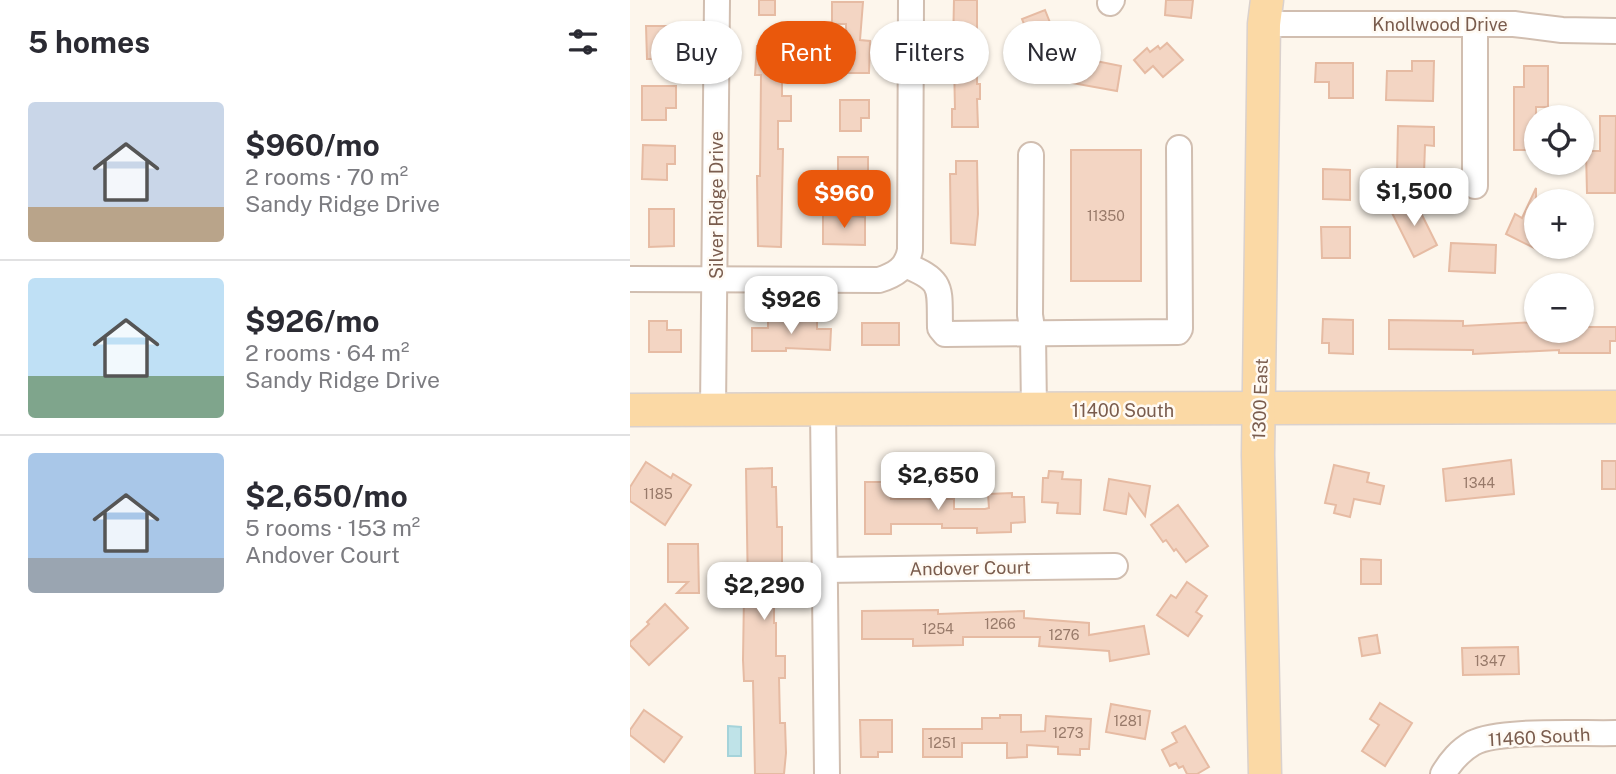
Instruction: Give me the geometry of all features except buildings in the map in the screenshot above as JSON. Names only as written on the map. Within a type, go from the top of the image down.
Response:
[{"type":"main road","name":"1300 East","points":[[1263,8],[1258,455],[1265,774]]},
{"type":"main road","name":"11400 South","points":[[630,410],[1616,407]]},
{"type":"street","name":"Silver Ridge Drive","points":[[713,410],[717,0]]},
{"type":"street","points":[[630,279],[879,280],[894,275],[905,265],[910,250],[911,0]]},
{"type":"street","name":"Knollwood Drive","points":[[1263,8],[1475,24],[1514,24],[1562,30],[1616,31]]},
{"type":"street","points":[[1475,24],[1475,186]]},
{"type":"street","points":[[905,265],[934,279],[939,288],[941,332],[1178,332],[1179,148]]},
{"type":"street","points":[[1031,155],[1030,315],[1033,334],[1034,410]]},
{"type":"street","points":[[823,410],[827,774]]},
{"type":"street","name":"Andover Court","points":[[825,570],[1115,566]]},
{"type":"street","name":"11460 South","points":[[1443,774],[1452,759],[1464,749],[1475,742],[1500,736],[1616,733]]},
{"type":"water","points":[[728,726],[741,727],[741,756],[728,756]]}]
